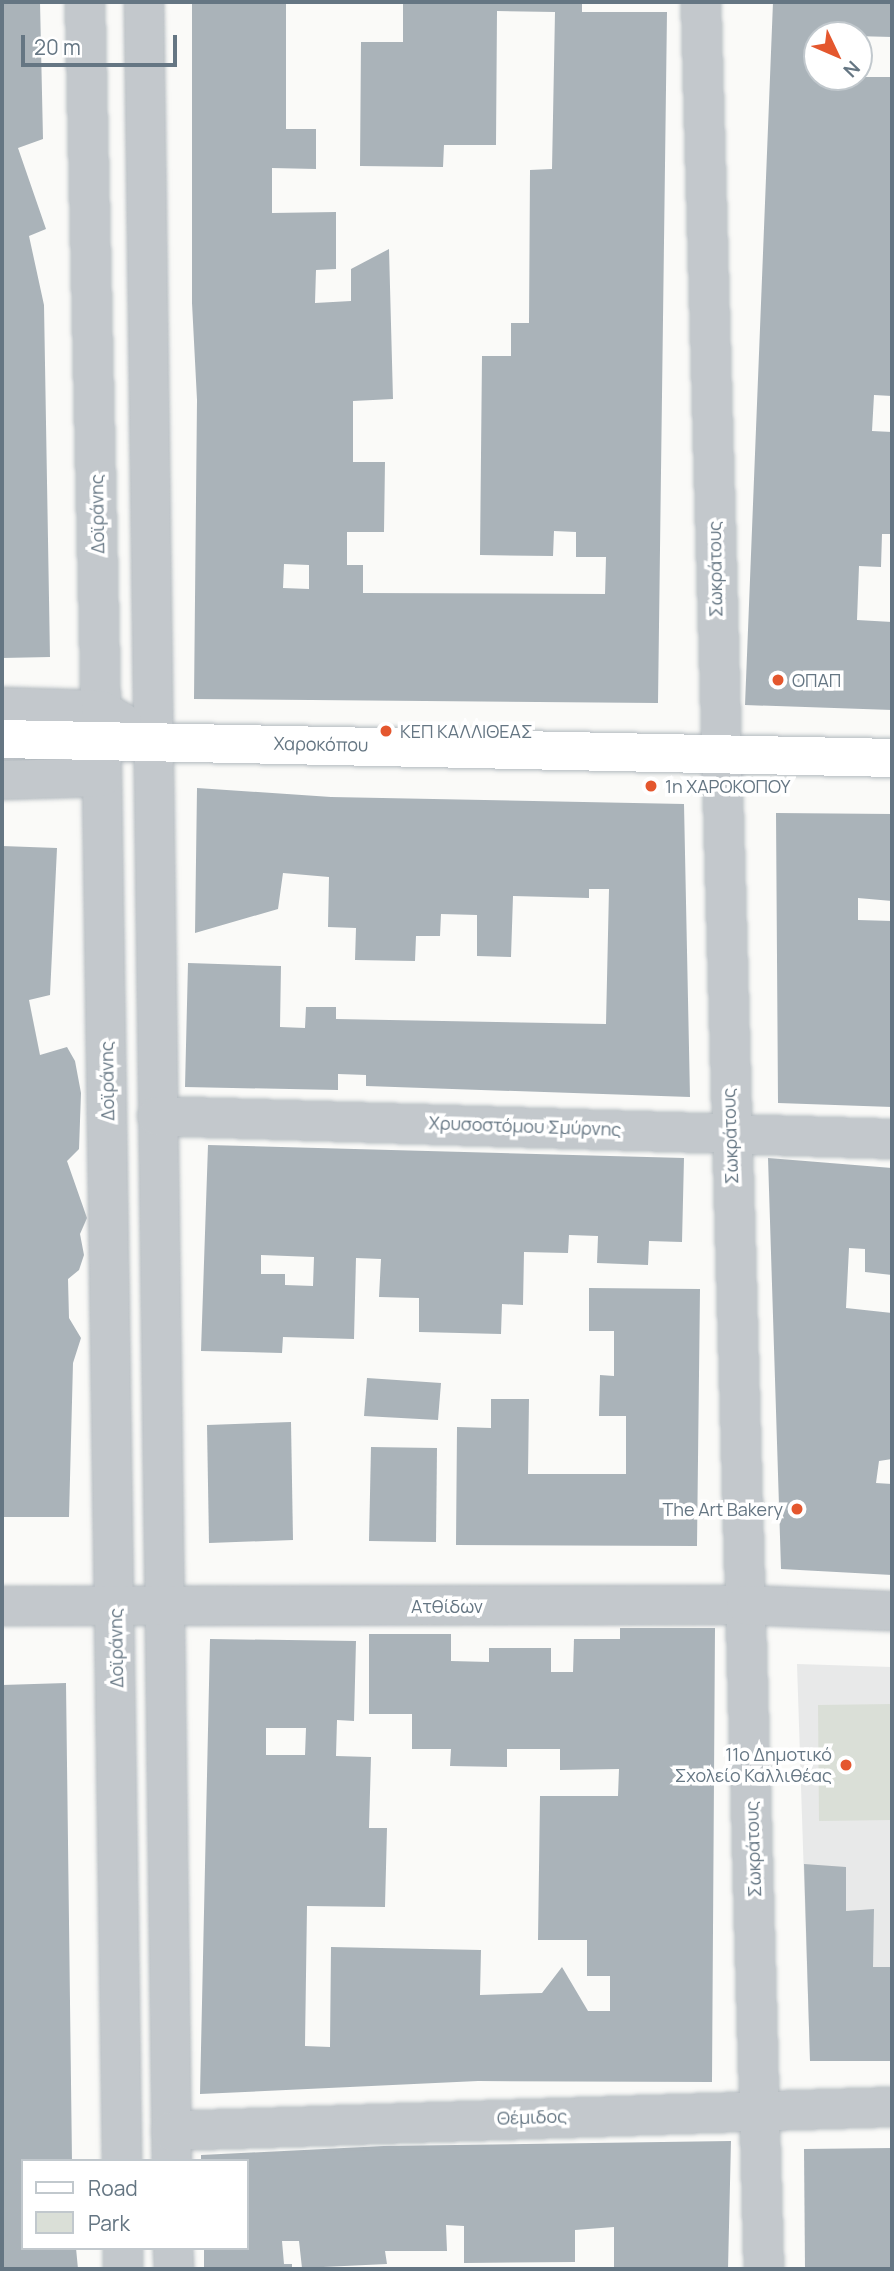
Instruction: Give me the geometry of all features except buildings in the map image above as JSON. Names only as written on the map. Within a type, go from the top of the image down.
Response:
[{"type":"street","name":"Δοϊράνης","points":[[85,2],[102,777],[122,2159]]},
{"type":"street","points":[[144,2],[171,2146]]},
{"type":"street","name":"Σωκράτους","points":[[701,2],[729,1132],[746,1605],[764,2269]]},
{"type":"street","name":"Χαροκόπου","points":[[2,707],[101,724],[153,739],[892,758]]},
{"type":"street","name":"Χαροκόπου","points":[[2,739],[101,724]]},
{"type":"street","points":[[2,779],[102,777],[153,739]]},
{"type":"street","name":"Χρυσοστόμου Σμύρνης","points":[[157,1116],[892,1139]]},
{"type":"street","name":"Ατθίδων","points":[[2,1606],[746,1605],[892,1611]]},
{"type":"street","name":"Θέμιδος","points":[[171,2146],[760,2108],[892,2107]]},
{"type":"street","points":[[123,2250],[123,2269]]},
{"type":"street","points":[[173,2250],[174,2269]]},
{"type":"shaded area","name":"11ο Δημοτικό Σχολείο Καλλιθέας","points":[[797,1664],[892,1667],[892,2061],[810,2061]]},
{"type":"green space","points":[[892,1704],[892,1820],[819,1821],[818,1705]]},
{"type":"place","name":"ΟΠΑΠ","points":[[778,680]]},
{"type":"place","name":"ΚΕΠ ΚΑΛΛΙΘΕΑΣ","points":[[386,731]]},
{"type":"place","name":"1η ΧΑΡΟΚΟΠΟΥ","points":[[651,786]]},
{"type":"place","name":"The Art Bakery","points":[[797,1509]]},
{"type":"place","name":"11ο Δημοτικό Σχολείο Καλλιθέας","points":[[846,1765]]}]
